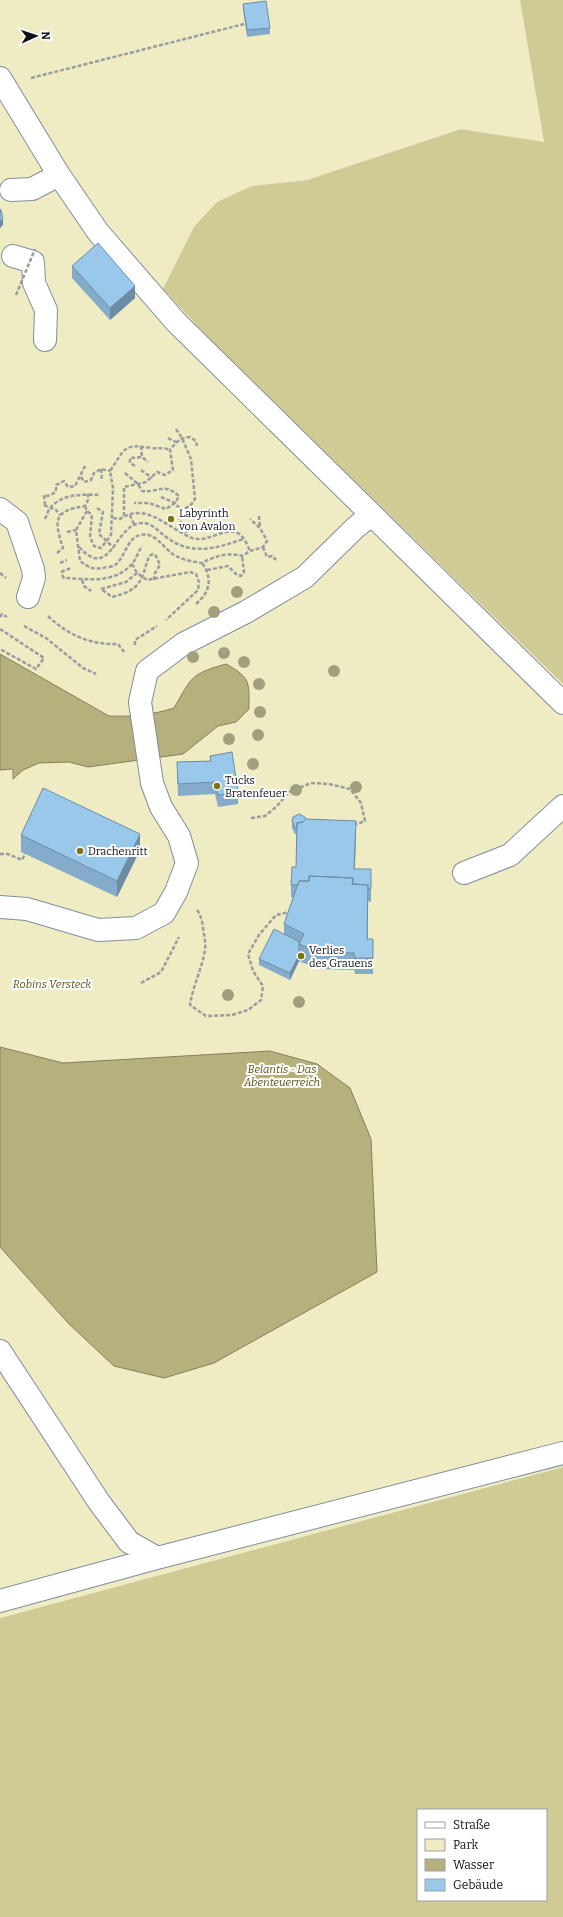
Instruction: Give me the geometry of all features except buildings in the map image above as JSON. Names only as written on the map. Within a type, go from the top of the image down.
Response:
[{"type":"street","points":[[2,82],[59,175],[98,232],[176,322],[563,703]]},
{"type":"street","points":[[12,190],[32,189],[59,175]]},
{"type":"street","points":[[13,256],[33,262],[34,283],[43,299],[46,310],[45,340]]},
{"type":"street","points":[[0,509],[17,522],[34,569],[34,578],[28,597]]},
{"type":"street","points":[[0,907],[27,909],[98,930],[136,928],[164,914],[176,892],[187,863],[179,836],[161,807],[152,783],[140,702],[147,671],[183,644],[246,612],[305,577],[371,514]]},
{"type":"street","points":[[464,873],[510,855],[563,806]]},
{"type":"street","points":[[0,1352],[99,1502],[129,1542],[158,1558]]},
{"type":"street","points":[[0,1601],[158,1558],[563,1453]]},
{"type":"path","points":[[2,82],[244,24]]},
{"type":"path","points":[[16,295],[35,249]]},
{"type":"path","points":[[176,428],[191,459],[195,499],[190,506],[181,510]]},
{"type":"path","points":[[124,516],[124,487],[138,484],[152,478],[157,472],[166,475],[173,470],[170,450],[176,442],[182,438],[190,437],[196,441],[197,446]]},
{"type":"path","points":[[168,438],[176,442]]},
{"type":"path","points":[[88,494],[88,500],[85,506],[87,511],[92,515],[90,537],[94,546],[101,548],[111,535],[113,518],[113,488],[110,471],[126,448],[134,445],[170,450]]},
{"type":"path","points":[[141,446],[142,457]]},
{"type":"path","points":[[135,466],[130,463],[130,458],[142,457],[148,462]]},
{"type":"path","points":[[60,515],[45,505],[44,495],[48,496],[56,492],[56,485],[64,481],[68,487],[75,486],[76,482],[81,477],[85,466]]},
{"type":"path","points":[[81,477],[84,482],[91,480],[94,473],[101,469],[110,471]]},
{"type":"path","points":[[101,469],[102,481]]},
{"type":"path","points":[[141,470],[152,478]]},
{"type":"path","points":[[125,474],[138,484],[142,491],[150,492],[161,487],[174,491],[179,496],[176,503],[166,509],[149,502],[134,503]]},
{"type":"path","points":[[45,519],[50,507],[59,501],[74,496],[88,494],[99,495]]},
{"type":"path","points":[[161,497],[176,503],[181,510],[179,518],[186,533]]},
{"type":"path","points":[[55,554],[63,548],[56,523],[60,515],[69,508],[85,506]]},
{"type":"path","points":[[97,508],[103,512],[99,534],[114,548]]},
{"type":"path","points":[[87,511],[76,530],[80,561],[89,567],[97,569],[114,565],[122,557],[130,542],[139,535],[148,535],[155,538],[174,556],[202,563],[207,570],[228,566],[237,575],[241,576],[244,572],[242,556]]},
{"type":"path","points":[[113,518],[120,519],[124,516],[141,512],[153,515],[178,531],[186,533],[193,538],[204,538],[234,532],[240,535],[247,543],[250,551]]},
{"type":"path","points":[[130,515],[134,524]]},
{"type":"path","points":[[259,516],[260,528]]},
{"type":"path","points":[[242,556],[250,551],[263,547],[267,541],[260,528],[250,519]]},
{"type":"path","points":[[78,546],[88,557],[98,558],[105,556],[114,548],[125,530],[134,524],[144,522],[153,526],[165,537],[186,548],[200,550],[214,548],[243,539]]},
{"type":"path","points":[[67,532],[76,530]]},
{"type":"path","points":[[71,568],[61,572],[64,578],[97,580],[122,573],[132,564],[142,546]]},
{"type":"path","points":[[263,547],[268,557],[272,556],[276,560]]},
{"type":"path","points":[[202,563],[210,559],[234,553],[242,556]]},
{"type":"path","points":[[137,573],[126,582],[101,589],[112,597],[128,593],[140,582],[149,556],[153,554],[156,556],[160,565],[155,572],[154,580]]},
{"type":"path","points":[[132,564],[137,573],[142,578],[147,580],[154,580],[190,572],[196,574],[199,582],[198,590],[180,607],[165,620],[135,640],[134,650]]},
{"type":"path","points":[[82,580],[84,586],[91,591]]},
{"type":"path","points":[[28,597],[62,629],[80,638],[105,644],[118,644],[124,652]]},
{"type":"path","points":[[0,617],[2,614],[8,617]]},
{"type":"path","points":[[21,624],[46,638],[83,668],[96,674]]},
{"type":"path","points":[[0,629],[44,658],[36,669],[0,649]]},
{"type":"path","points":[[251,818],[265,816],[276,807],[289,792],[311,782],[329,784],[350,789],[361,803],[365,821],[354,824],[353,828]]},
{"type":"path","points":[[0,854],[8,854],[22,860],[26,851],[33,854]]},
{"type":"path","points":[[192,909],[196,909],[200,914],[205,949],[200,971],[193,987],[190,1005],[206,1016],[232,1015],[248,1010],[261,1000],[263,986],[253,971],[248,954],[259,935],[276,915],[294,912]]},
{"type":"path","points":[[141,983],[161,972],[179,936]]},
{"type":"green space","name":"Belantis - Das Abenteuerreich","points":[[0,0],[520,0],[544,142],[461,129],[307,180],[252,186],[170,276],[163,289],[219,349],[563,684],[563,1467],[0,1618]]},
{"type":"shaded area","points":[[520,0],[563,0],[563,684],[219,349],[163,289],[194,227],[217,202],[252,186],[307,180],[461,129],[544,142]]},
{"type":"shaded area","points":[[563,1467],[563,1917],[0,1917],[0,1618]]},
{"type":"water","points":[[0,654],[109,716],[142,715],[174,708],[193,678],[198,674],[214,667],[226,664],[240,673],[247,682],[249,709],[236,722],[218,726],[183,754],[88,767],[69,762],[39,763],[23,770],[13,779],[13,769],[0,770]]},
{"type":"water","points":[[0,1047],[63,1063],[270,1051],[317,1064],[350,1088],[371,1139],[377,1272],[214,1363],[164,1378],[114,1366],[69,1324],[0,1247]]},
{"type":"place","name":"Labyrinth von Avalon","points":[[171,519]]},
{"type":"place","name":"Tucks Bratenfeuer","points":[[217,786]]},
{"type":"place","name":"Drachenritt","points":[[80,851]]},
{"type":"place","name":"Verlies des Grauens","points":[[301,956]]},
{"type":"park label","name":"Robins Versteck","points":[[52,984]]}]
